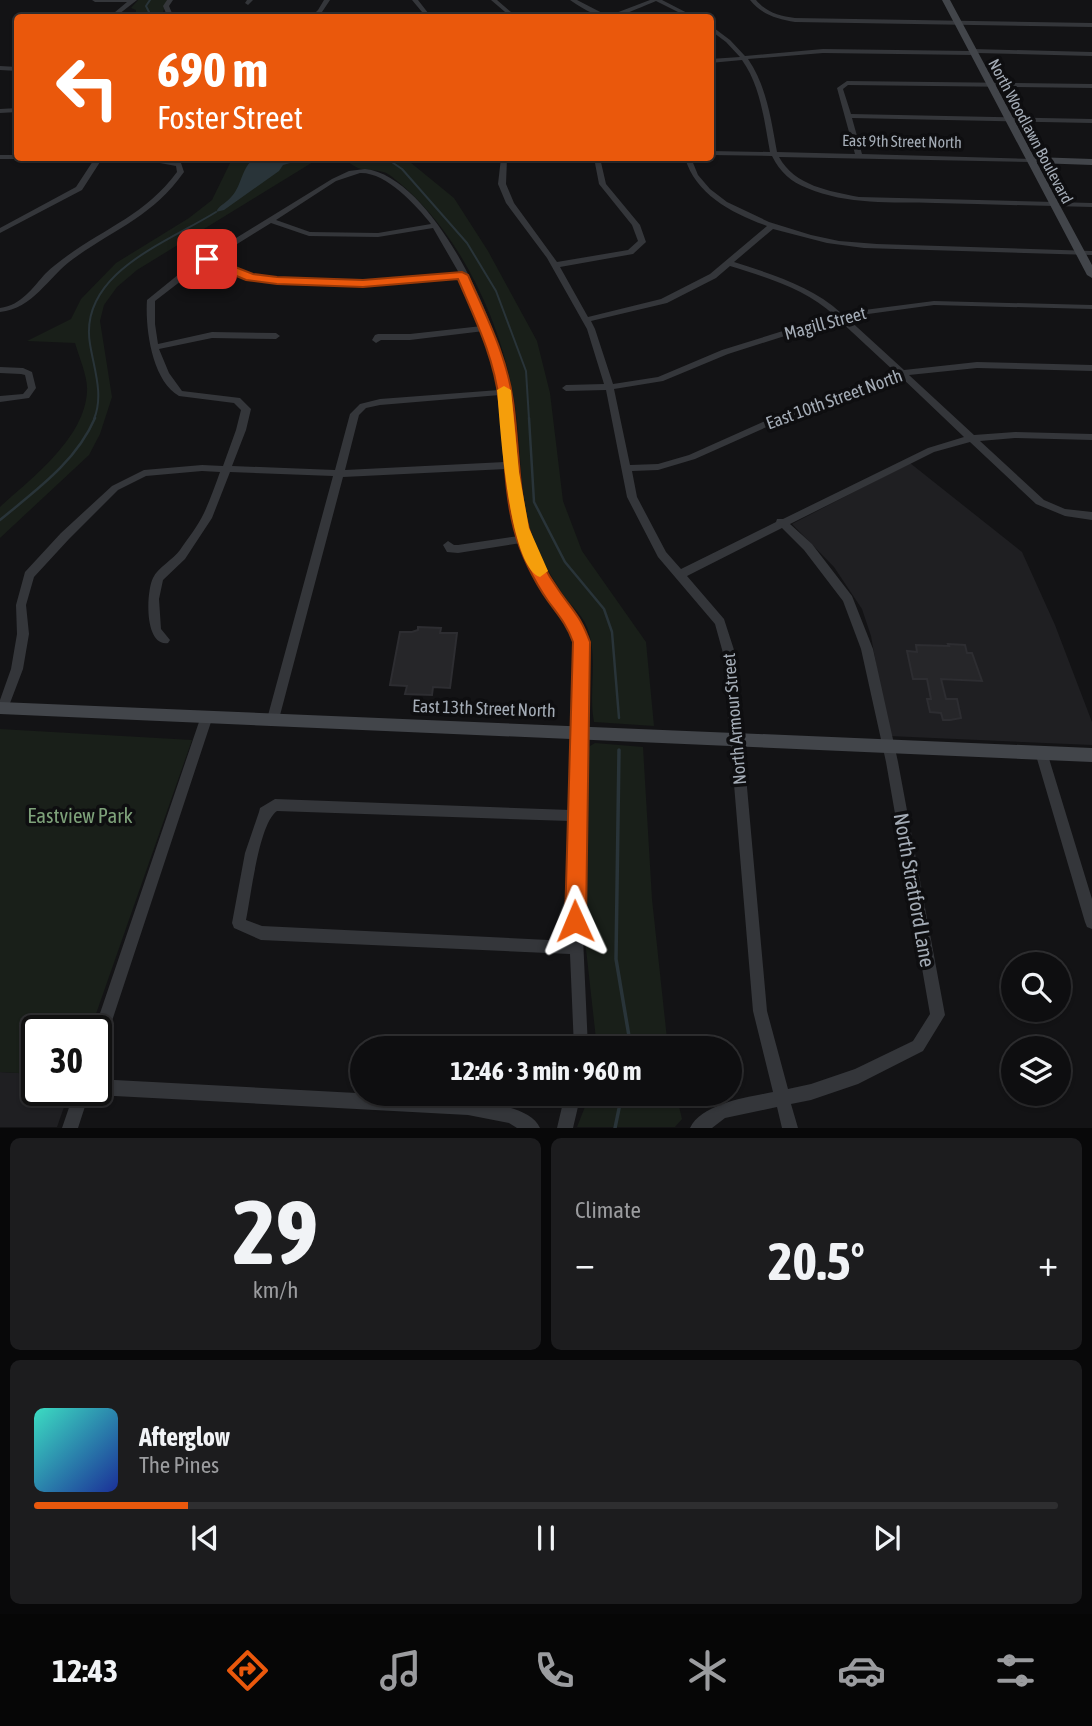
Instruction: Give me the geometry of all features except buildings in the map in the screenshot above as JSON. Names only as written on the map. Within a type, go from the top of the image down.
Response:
[{"type":"main road","name":"North Woodlawn Boulevard","points":[[946,0],[1092,275]]},
{"type":"main road","name":"East 9th Street North","points":[[1030,160],[1092,162]]},
{"type":"main road","name":"East 13th Street North","points":[[1,708],[1092,755]]},
{"type":"street","points":[[95,0],[134,0]]},
{"type":"street","points":[[115,14],[134,0]]},
{"type":"street","points":[[317,14],[327,0]]},
{"type":"street","points":[[415,0],[426,14]]},
{"type":"street","points":[[494,0],[511,14]]},
{"type":"street","points":[[573,0],[600,14]]},
{"type":"street","points":[[619,14],[657,0],[687,14]]},
{"type":"street","points":[[753,0],[759,8],[788,19],[1092,24]]},
{"type":"street","points":[[714,30],[729,40],[746,58],[762,89],[774,154],[778,164],[794,180],[830,193],[859,199],[1092,205]]},
{"type":"street","points":[[714,61],[823,51],[1092,54]]},
{"type":"street","points":[[859,156],[840,88],[845,84],[860,82],[1092,86]]},
{"type":"street","points":[[848,116],[1092,121]]},
{"type":"street","name":"East 9th Street North","points":[[714,153],[1030,160]]},
{"type":"street","points":[[0,165],[4,157]]},
{"type":"street","points":[[0,231],[79,188],[97,161]]},
{"type":"street","points":[[0,310],[22,304],[54,270],[89,245],[146,212],[173,185],[181,172],[179,164],[160,161]]},
{"type":"street","name":"North Armour Street","points":[[504,161],[502,184],[510,203],[556,265],[586,320],[609,387],[632,497],[662,554],[720,622],[729,653],[760,1011],[790,1128]]},
{"type":"street","points":[[556,265],[630,252],[642,242],[636,225],[603,184],[598,161]]},
{"type":"street","points":[[689,161],[703,186],[744,215],[826,241],[870,246],[1092,253]]},
{"type":"street","points":[[164,639],[156,630],[154,599],[158,578],[181,556],[208,516],[246,409],[237,400],[178,393],[165,378],[148,320],[151,300],[207,259],[334,180],[353,172],[376,173],[396,186],[435,225],[462,275],[498,359],[511,465],[525,539],[554,596],[574,621],[582,642],[576,948],[580,1036]]},
{"type":"street","points":[[270,220],[309,234],[347,236],[378,235],[435,225]]},
{"type":"street","points":[[586,320],[664,301],[713,276],[773,225]]},
{"type":"street","points":[[207,259],[250,277],[277,281],[377,283],[462,275]]},
{"type":"street","points":[[729,263],[772,277],[825,302],[1040,502],[1057,512],[1092,516]]},
{"type":"street","name":"Magill Street","points":[[566,388],[609,387],[660,379],[725,352],[840,316],[934,303],[1092,307]]},
{"type":"street","points":[[376,340],[378,337],[410,337],[485,328]]},
{"type":"street","points":[[156,347],[212,335],[276,336]]},
{"type":"street","name":"East 10th Street North","points":[[626,468],[658,467],[692,457],[795,411],[900,373],[977,365],[1092,368]]},
{"type":"street","points":[[0,370],[23,371],[29,374],[32,388],[26,396],[0,399]]},
{"type":"street","points":[[273,719],[355,414],[363,406],[504,392]]},
{"type":"street","points":[[681,574],[781,522],[931,450],[970,438],[1015,435],[1092,436]]},
{"type":"street","points":[[1,708],[17,669],[23,634],[20,605],[29,575],[115,488],[144,473],[169,468],[339,473],[511,465]]},
{"type":"street","name":"North Stratford Lane","points":[[698,1128],[722,1111],[811,1092],[858,1076],[918,1046],[938,1015],[888,745],[867,649],[848,599],[808,547],[781,522]]},
{"type":"street","points":[[448,545],[451,549],[458,549],[525,539]]},
{"type":"street","points":[[107,1015],[207,716]]},
{"type":"street","points":[[1041,752],[1092,922]]},
{"type":"street","points":[[576,948],[261,933],[239,923],[247,873],[265,812],[275,805],[577,816]]},
{"type":"street","points":[[112,1088],[468,1107],[512,1116],[532,1128]]},
{"type":"street","points":[[71,1128],[78,1106]]},
{"type":"street","points":[[565,1128],[570,1106]]},
{"type":"shaded area","points":[[251,161],[297,161],[283,165],[279,171],[224,210],[216,212],[235,192]]},
{"type":"shaded area","points":[[910,463],[1022,552],[1055,625],[1092,722],[1092,745],[889,736],[871,636],[862,609],[834,567],[792,524]]},
{"type":"shaded area","points":[[0,1072],[21,1073],[21,1106],[64,1106],[57,1127],[0,1127]]},
{"type":"green space","points":[[138,0],[167,0],[165,14],[136,14],[136,10],[131,8]]},
{"type":"green space","points":[[231,161],[316,161],[137,270],[117,287],[104,305],[100,321],[112,397],[100,434],[89,455],[0,538],[0,507],[41,470],[67,441],[84,408],[87,391],[85,373],[75,343],[27,341],[71,319],[81,299],[116,263],[189,218],[212,200]]},
{"type":"green space","points":[[347,161],[409,161],[454,198],[488,251],[537,341],[550,393],[563,501],[582,551],[646,642],[654,726],[594,722],[593,662],[587,627],[546,567],[530,530],[523,491],[514,399],[507,368],[498,337],[472,276],[455,247],[415,197],[387,173],[360,169]]},
{"type":"green space","name":"Eastview Park","points":[[0,729],[192,740],[96,1015],[21,1015],[21,1073],[0,1072]]},
{"type":"green space","points":[[595,743],[643,747],[652,899],[667,1036],[596,1036],[584,931],[586,753]]},
{"type":"green space","points":[[585,1106],[679,1106],[682,1119],[675,1127],[577,1127]]},
{"type":"waterway","points":[[150,0],[146,6],[150,14]]},
{"type":"waterway","points":[[390,161],[402,169],[467,243],[496,291],[526,371],[529,419]]},
{"type":"waterway","points":[[94,419],[98,391],[90,344],[90,319],[98,298],[112,279],[130,263],[216,212]]},
{"type":"waterway","points":[[0,520],[66,462],[87,434],[95,418]]},
{"type":"waterway","points":[[529,418],[534,502],[565,562],[604,609],[612,632],[619,718]]},
{"type":"waterway","points":[[619,750],[616,959],[629,1036]]},
{"type":"waterway","points":[[615,1128],[620,1106]]},
{"type":"slow traffic","points":[[504,390],[521,528],[540,571]]},
{"type":"route","points":[[207,259],[250,277],[277,281],[363,283],[462,275],[498,359],[506,400],[512,472],[521,528],[530,552],[554,596],[574,621],[582,642],[575,921]]}]
